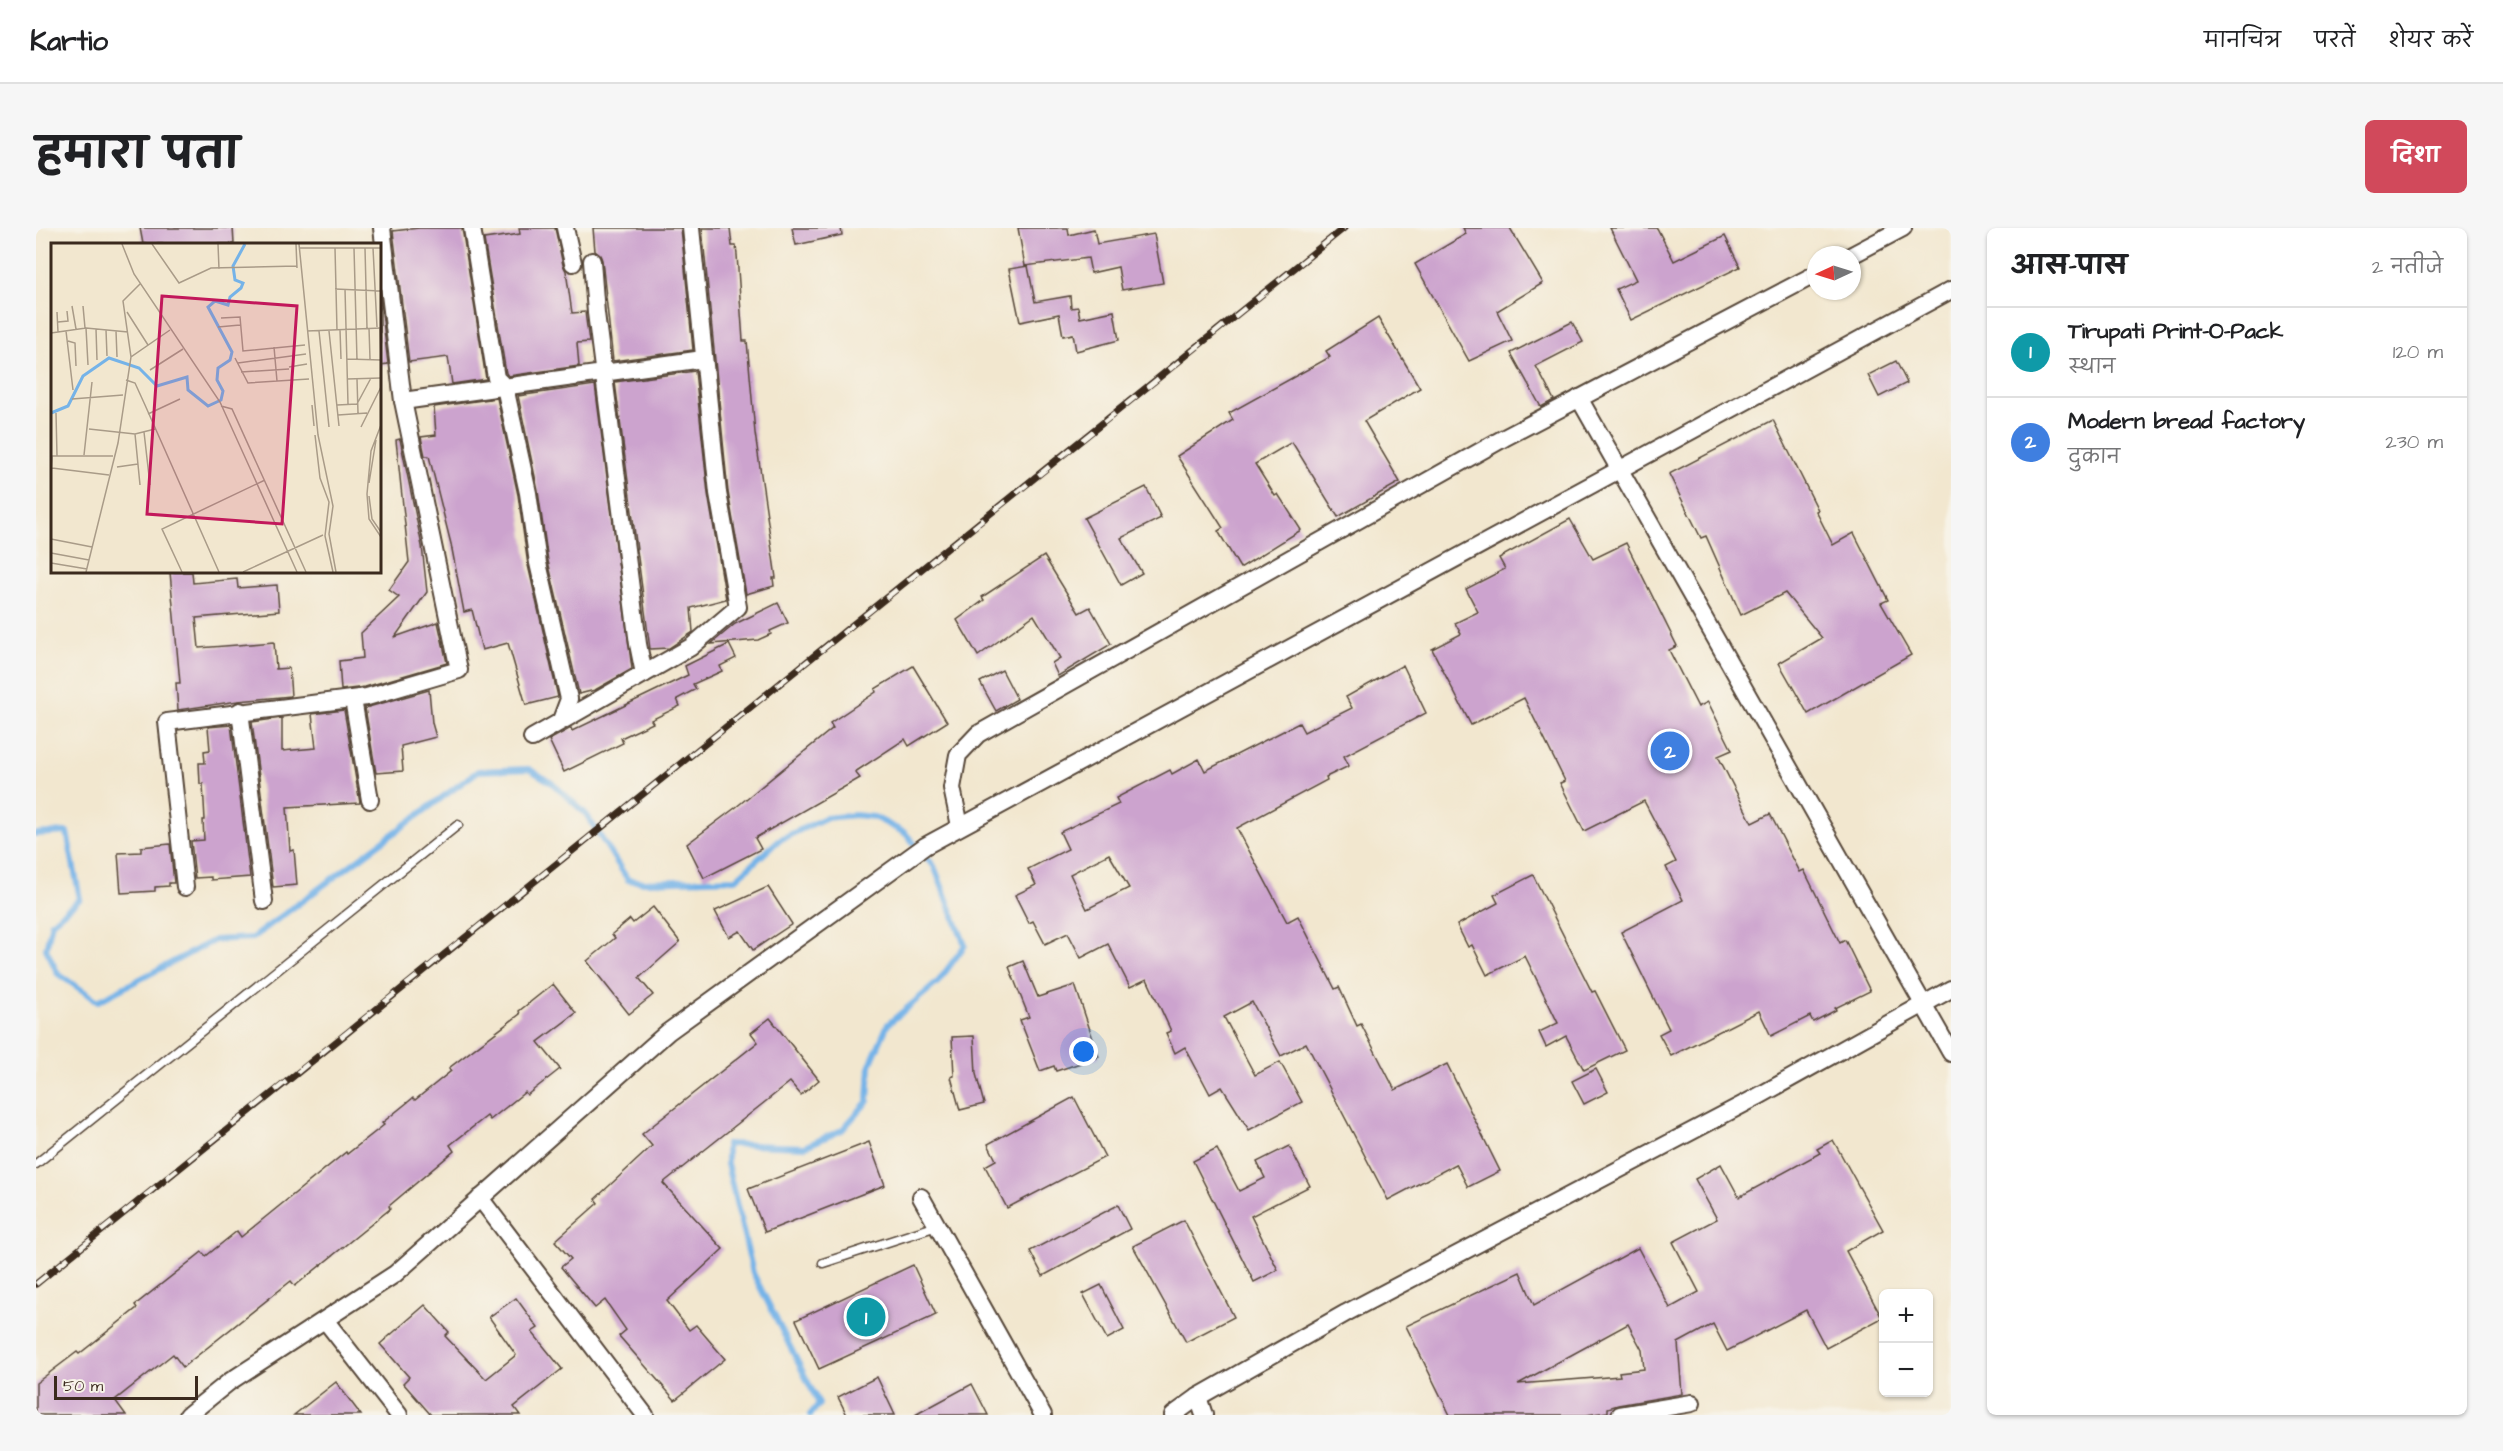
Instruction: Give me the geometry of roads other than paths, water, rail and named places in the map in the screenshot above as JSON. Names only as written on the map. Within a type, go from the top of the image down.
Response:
[{"type":"street","points":[[185,887],[167,722],[240,711],[367,697],[459,670],[403,401],[382,228]]},
{"type":"street","points":[[472,228],[496,378],[505,387],[528,493],[538,563],[569,699],[561,720]]},
{"type":"street","points":[[565,228],[573,263]]},
{"type":"street","points":[[532,738],[691,647],[738,607],[718,493],[691,228]]},
{"type":"street","points":[[1861,250],[1903,228]]},
{"type":"street","points":[[592,261],[596,313],[638,644],[644,674]]},
{"type":"street","points":[[960,826],[952,788],[958,755],[978,734],[1504,438],[1807,279]]},
{"type":"street","points":[[188,1415],[229,1383],[395,1274],[668,1032],[925,846],[1951,290]]},
{"type":"street","points":[[403,401],[703,359]]},
{"type":"street","points":[[1579,398],[1617,469],[1951,1053]]},
{"type":"street","points":[[353,699],[370,800]]},
{"type":"street","points":[[240,711],[264,901]]},
{"type":"street","points":[[1173,1415],[1198,1397],[1346,1313],[1757,1097],[1951,989]]},
{"type":"street","points":[[921,1197],[1043,1415]]},
{"type":"street","points":[[480,1198],[645,1415]]},
{"type":"street","points":[[325,1320],[399,1415]]},
{"type":"street","points":[[1198,1397],[1204,1415]]},
{"type":"street","points":[[1620,1415],[1692,1403]]},
{"type":"lane","points":[[36,1164],[458,825]]},
{"type":"lane","points":[[823,1263],[937,1226]]},
{"type":"waterway","points":[[36,834],[67,832],[80,899],[52,922],[46,949],[58,974],[98,1001],[215,940],[252,938],[478,771],[529,769],[552,783],[586,814],[628,880],[645,882],[736,879],[779,840],[825,818],[855,815],[874,817],[905,833],[934,866],[965,945],[938,982],[888,1024],[870,1065],[868,1101],[842,1130],[804,1147],[727,1144],[727,1164],[753,1273],[819,1404],[810,1415]]},
{"type":"railway","points":[[36,1284],[1344,228]]},
{"type":"place","name":"Modern bread factory","points":[[1670,751]]},
{"type":"place","name":"Tirupati Print-O-Pack","points":[[866,1317]]}]
